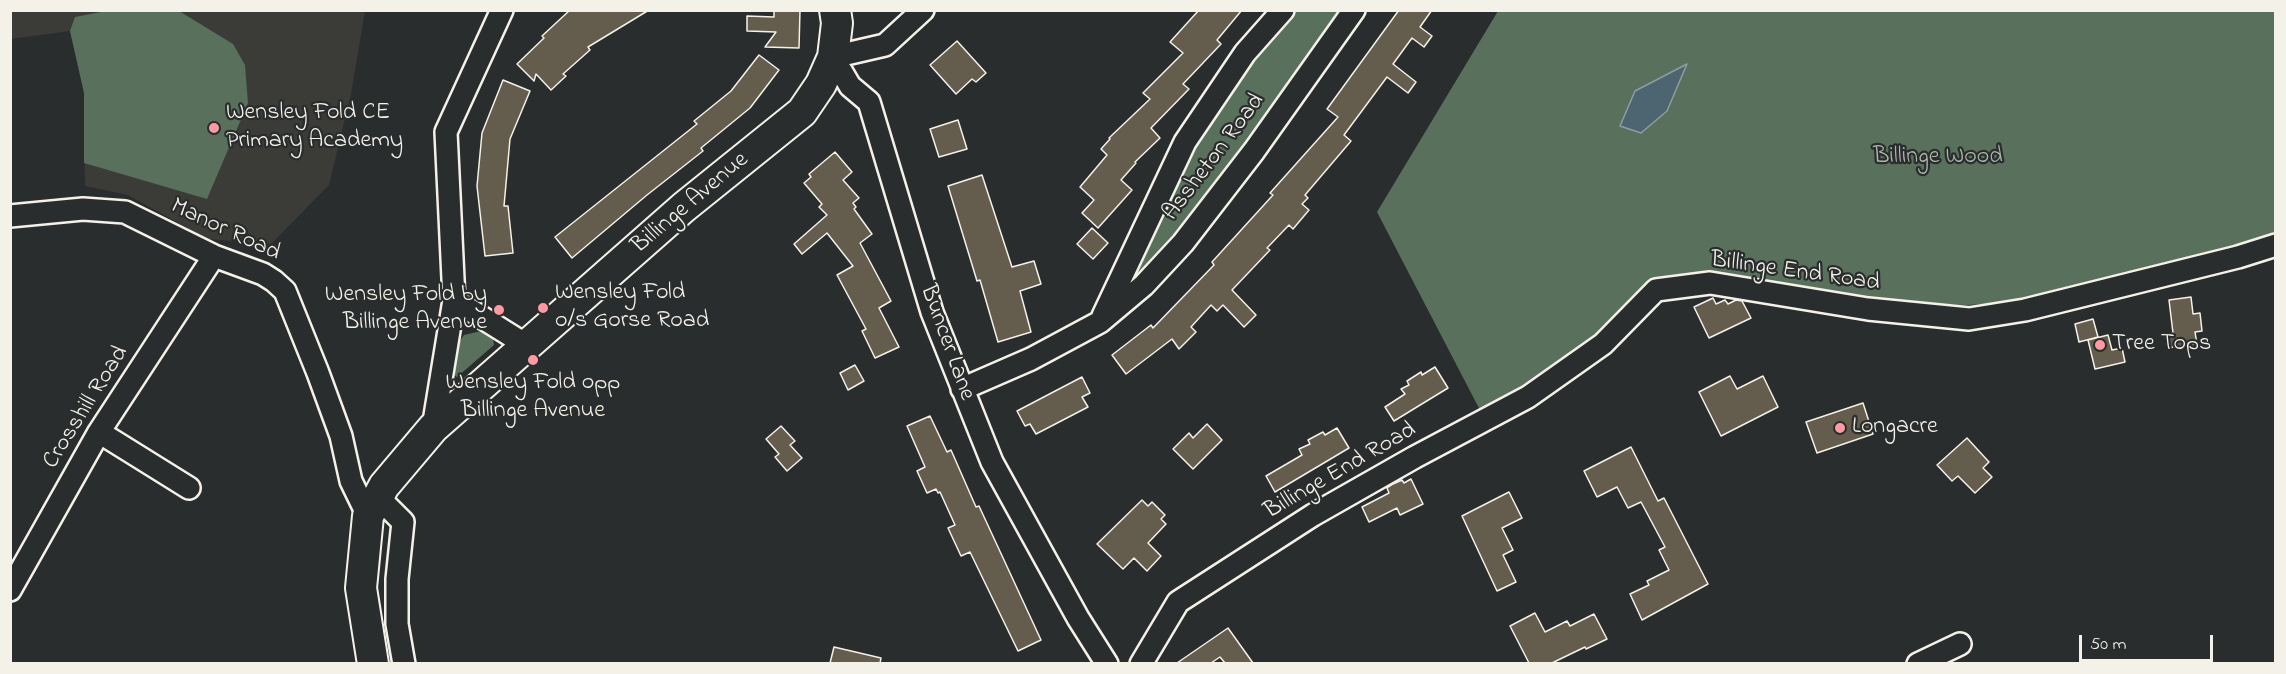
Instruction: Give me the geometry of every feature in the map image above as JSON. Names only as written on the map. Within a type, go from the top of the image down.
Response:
[{"type":"main road","points":[[833,57],[837,24],[835,10]]},
{"type":"main road","name":"Billinge Avenue","points":[[373,663],[361,588],[373,506],[384,486],[433,428],[684,207],[802,112],[821,84],[833,57]]},
{"type":"street","points":[[433,428],[453,300],[446,132],[502,10]]},
{"type":"street","points":[[833,57],[885,45],[923,10]]},
{"type":"street","name":"Assheton Road","points":[[1100,322],[1185,142],[1245,53],[1283,10]]},
{"type":"street","name":"Assheton Road","points":[[962,389],[1031,360],[1100,322],[1144,285],[1184,243],[1254,151],[1354,10]]},
{"type":"street","name":"Buncer Lane","points":[[833,57],[850,86],[869,102],[932,312],[992,462],[1078,618],[1107,663]]},
{"type":"street","name":"Manor Road","points":[[10,216],[83,209],[125,212],[220,258],[263,274],[285,291],[341,436],[351,481],[373,506],[403,522],[397,579],[397,624],[404,663]]},
{"type":"street","name":"Billinge End Road","points":[[1141,663],[1178,602],[1313,515],[1528,397],[1603,345],[1656,290],[1710,283],[1868,309],[1969,319],[2025,310],[2238,257],[2276,245]]},
{"type":"street","name":"Crosshill Road","points":[[10,590],[99,432],[220,258]]},
{"type":"street","points":[[453,300],[526,345]]},
{"type":"street","points":[[99,432],[189,488]]},
{"type":"street","points":[[1918,663],[1960,644]]},
{"type":"shaded area","name":"Wensley Fold CE Primary Academy","points":[[10,11],[365,11],[351,94],[329,185],[271,244],[207,239],[128,195],[85,186],[84,93],[70,31],[11,39]]},
{"type":"green space","points":[[111,10],[179,11],[233,44],[245,65],[248,103],[207,199],[84,163],[84,93],[70,31],[75,17]]},
{"type":"green space","points":[[1294,11],[1344,11],[1181,235],[1125,292],[1191,150],[1235,84]]},
{"type":"green space","name":"Billinge Wood","points":[[1498,11],[2275,11],[2275,238],[2024,301],[1968,305],[1872,303],[1679,280],[1642,289],[1622,317],[1573,357],[1482,414],[1377,212]]},
{"type":"green space","points":[[481,331],[493,339],[494,345],[457,377],[452,373],[459,342],[464,335]]},
{"type":"water","points":[[1687,64],[1667,111],[1641,133],[1620,126],[1635,91]]},
{"type":"building","points":[[570,10],[649,10],[588,47],[590,50],[563,74],[566,76],[551,90],[536,74],[534,81],[517,64]]},
{"type":"building","points":[[774,10],[800,10],[799,48],[765,47],[776,32],[747,31],[747,16],[774,17]]},
{"type":"building","points":[[1199,10],[1242,10],[1217,40],[1221,44],[1183,84],[1189,89],[1151,128],[1160,138],[1135,162],[1121,180],[1132,190],[1098,228],[1082,213],[1094,200],[1080,187],[1107,155],[1101,149],[1109,138],[1150,99],[1143,93],[1183,53],[1170,42]]},
{"type":"building","points":[[1399,10],[1432,10],[1420,27],[1432,36],[1424,47],[1412,38],[1393,64],[1416,82],[1408,93],[1387,77],[1344,135],[1351,141],[1305,195],[1308,198],[1302,204],[1309,210],[1293,229],[1289,225],[1267,248],[1270,250],[1232,290],[1256,315],[1244,327],[1223,305],[1217,311],[1211,305],[1191,327],[1196,332],[1179,349],[1172,339],[1126,374],[1112,355],[1151,325],[1153,328],[1214,265],[1212,262],[1273,195],[1270,193],[1338,117],[1327,109]]},
{"type":"building","points":[[957,41],[986,73],[976,82],[972,79],[956,94],[930,65]]},
{"type":"building","points":[[759,55],[779,70],[750,108],[701,148],[703,151],[572,258],[555,237],[697,124],[694,121],[731,91]]},
{"type":"building","points":[[503,80],[530,91],[510,139],[504,206],[508,206],[513,253],[485,256],[477,186],[482,133]]},
{"type":"building","points":[[958,120],[967,149],[939,157],[930,129]]},
{"type":"building","points":[[835,152],[852,172],[843,180],[859,198],[853,203],[856,207],[854,209],[872,234],[860,243],[891,301],[879,308],[899,347],[875,358],[862,331],[866,329],[837,275],[853,266],[827,233],[802,254],[794,244],[827,215],[819,207],[822,204],[804,183],[811,177],[809,174]]},
{"type":"building","points":[[982,175],[1012,267],[1034,261],[1041,284],[1020,291],[1031,332],[998,342],[948,186]]},
{"type":"building","points":[[1092,228],[1108,243],[1093,259],[1077,244]]},
{"type":"building","points":[[2191,297],[2193,314],[2200,313],[2202,331],[2195,332],[2197,344],[2167,348],[2165,334],[2173,333],[2169,300]]},
{"type":"building","points":[[1713,298],[1716,304],[1725,300],[1728,304],[1736,300],[1742,301],[1751,318],[1709,338],[1694,307]]},
{"type":"building","points":[[2093,319],[2098,337],[2079,342],[2075,324]]},
{"type":"building","name":"Tree Tops","points":[[2108,335],[2112,350],[2122,348],[2125,362],[2095,369],[2088,340]]},
{"type":"building","points":[[855,365],[864,381],[848,390],[840,373]]},
{"type":"building","points":[[1435,367],[1448,388],[1394,421],[1385,407],[1405,394],[1401,389],[1409,385],[1407,381]]},
{"type":"building","points":[[1730,376],[1737,389],[1763,376],[1778,407],[1721,436],[1699,392]]},
{"type":"building","points":[[1082,377],[1090,393],[1082,397],[1088,407],[1036,434],[1030,424],[1025,426],[1017,411]]},
{"type":"building","name":"Longacre","points":[[1863,403],[1873,434],[1817,453],[1806,422]]},
{"type":"building","points":[[930,416],[947,452],[951,450],[976,507],[979,506],[1041,640],[1018,651],[970,552],[961,556],[948,528],[955,525],[940,492],[938,493],[936,489],[927,493],[917,471],[925,467],[907,426]]},
{"type":"building","points":[[1207,424],[1222,440],[1193,469],[1173,449],[1189,433],[1193,438]]},
{"type":"building","points":[[781,426],[795,441],[790,445],[802,458],[787,471],[775,457],[779,454],[766,439]]},
{"type":"building","points":[[1337,428],[1349,448],[1275,492],[1266,476],[1302,455],[1299,449],[1310,444],[1308,440],[1323,432],[1325,435]]},
{"type":"building","points":[[1967,438],[1989,462],[1983,468],[1992,477],[1975,493],[1958,476],[1952,481],[1937,465]]},
{"type":"building","points":[[1631,447],[1658,501],[1664,498],[1708,584],[1642,620],[1630,594],[1649,585],[1647,581],[1669,570],[1659,550],[1665,547],[1641,502],[1628,508],[1617,487],[1597,497],[1584,471]]},
{"type":"building","points":[[1411,479],[1423,504],[1400,515],[1397,508],[1369,522],[1362,507],[1389,493],[1387,488],[1393,484],[1402,480],[1404,483]]},
{"type":"building","points":[[1509,492],[1522,518],[1502,528],[1513,550],[1503,555],[1516,582],[1497,591],[1462,516]]},
{"type":"building","points":[[1142,500],[1148,506],[1152,502],[1165,515],[1161,519],[1166,524],[1148,543],[1161,556],[1147,571],[1134,558],[1123,569],[1097,544]]},
{"type":"building","points":[[1535,613],[1545,632],[1567,621],[1570,626],[1594,614],[1607,639],[1552,663],[1529,663],[1510,626]]},
{"type":"building","points":[[1228,628],[1253,663],[1225,663],[1220,657],[1211,663],[1177,663]]},
{"type":"building","points":[[834,647],[881,658],[880,663],[830,663]]},
{"type":"place","name":"Wensley Fold CE Primary Academy","points":[[214,128]]},
{"type":"place","name":"Wensley Fold o/s Gorse Road","points":[[543,308]]},
{"type":"place","name":"Wensley Fold by Billinge Avenue","points":[[499,310]]},
{"type":"place","name":"Tree Tops","points":[[2100,345]]},
{"type":"place","name":"Wensley Fold opp Billinge Avenue","points":[[533,360]]},
{"type":"place","name":"Longacre","points":[[1840,428]]}]
